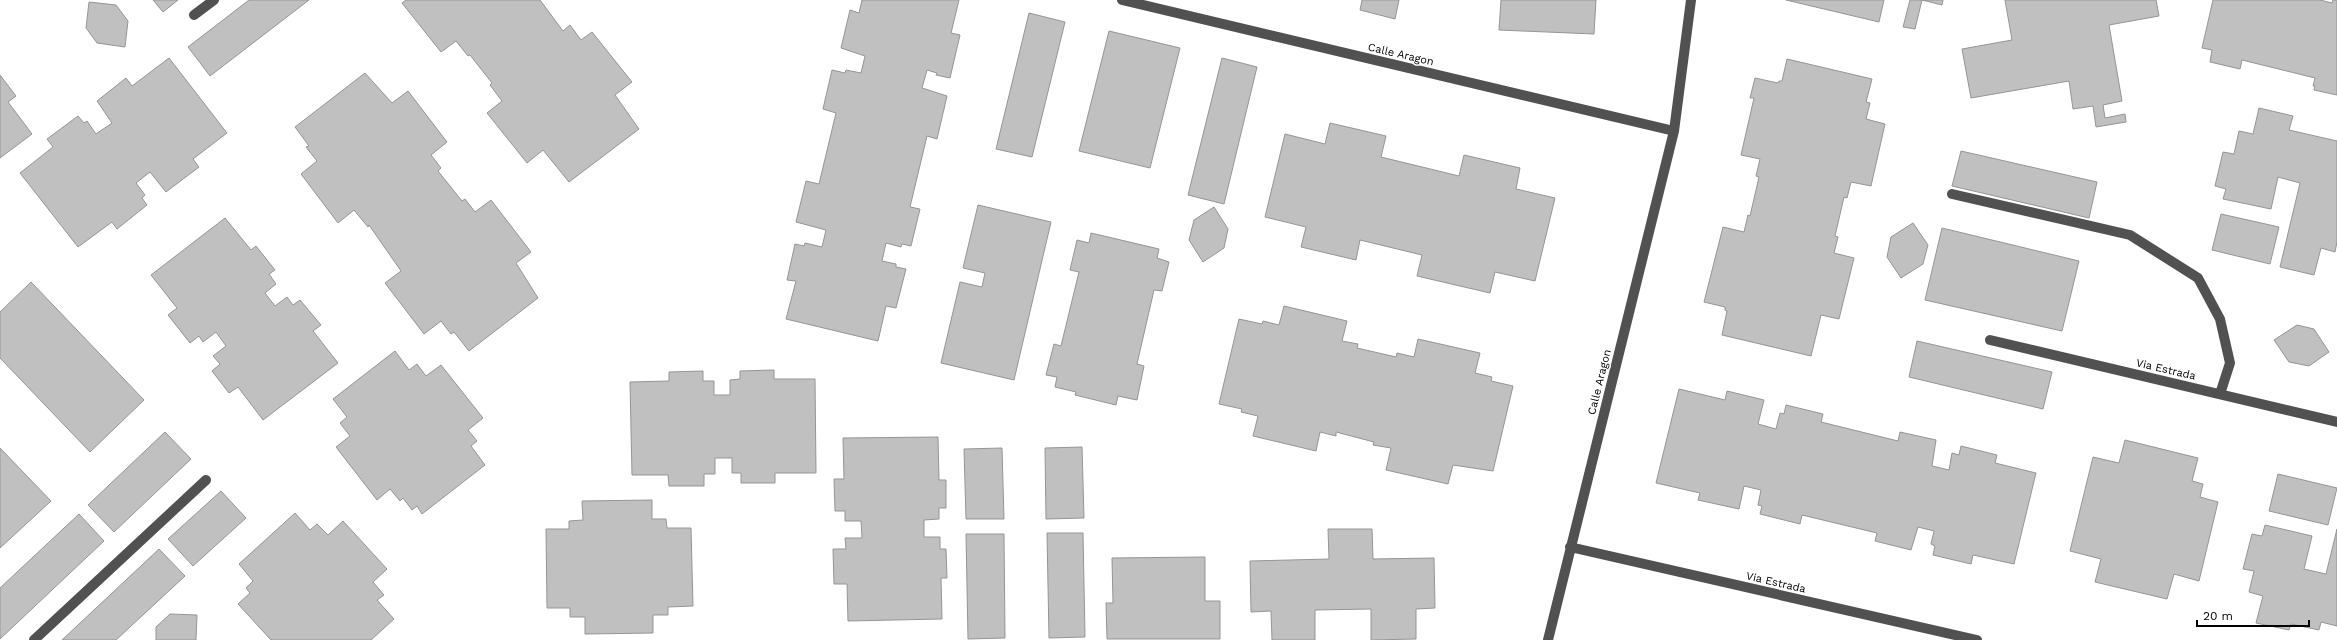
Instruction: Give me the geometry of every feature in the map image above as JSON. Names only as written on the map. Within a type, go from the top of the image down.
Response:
[{"type":"street","points":[[194,15],[214,0]]},
{"type":"street","name":"Calle Aragon","points":[[1122,0],[1674,131]]},
{"type":"street","name":"Calle Aragon","points":[[1548,640],[1674,131],[1691,0]]},
{"type":"street","points":[[1952,194],[2130,235],[2198,278],[2220,320],[2230,363],[2220,394]]},
{"type":"street","name":"Via Estrada","points":[[1990,340],[2337,422]]},
{"type":"street","points":[[34,640],[206,480]]},
{"type":"street","name":"Via Estrada","points":[[1570,547],[1977,640]]},
{"type":"building","points":[[153,0],[178,0],[163,12]]},
{"type":"building","points":[[249,0],[309,0],[210,76],[188,47]]},
{"type":"building","points":[[406,0],[540,0],[563,31],[570,25],[581,40],[592,32],[632,82],[615,95],[639,129],[569,182],[543,150],[527,163],[487,113],[502,101],[490,85],[492,83],[470,55],[468,56],[456,41],[441,52],[402,3]]},
{"type":"building","points":[[862,0],[959,0],[951,33],[960,35],[950,78],[936,75],[937,73],[927,70],[922,88],[947,96],[937,139],[927,136],[910,207],[920,209],[911,246],[902,244],[901,247],[886,243],[882,261],[896,264],[896,267],[906,269],[896,308],[886,306],[878,341],[786,319],[796,281],[787,280],[795,244],[804,246],[805,243],[822,247],[826,230],[796,222],[806,181],[819,184],[836,113],[823,109],[832,70],[845,73],[846,70],[861,73],[865,56],[841,48],[850,10],[859,13]]},
{"type":"building","points":[[1362,0],[1399,0],[1395,19],[1360,10]]},
{"type":"building","points":[[1501,0],[1596,0],[1594,34],[1499,30]]},
{"type":"building","points":[[1786,0],[1884,0],[1879,22]]},
{"type":"building","points":[[1910,0],[1922,0],[1915,29],[1903,27]]},
{"type":"building","points":[[1922,0],[1943,0],[1942,5]]},
{"type":"building","points":[[2005,0],[2156,0],[2159,16],[2109,25],[2122,101],[2103,105],[2105,118],[2125,114],[2126,122],[2096,127],[2093,106],[2073,109],[2069,81],[1971,98],[1962,49],[2012,40]]},
{"type":"building","points":[[2213,0],[2320,0],[2332,3],[2333,0],[2337,0],[2337,95],[2314,90],[2315,86],[2313,86],[2315,78],[2242,60],[2240,69],[2210,62],[2212,50],[2202,48]]},
{"type":"building","points":[[89,2],[116,5],[128,21],[125,47],[97,43],[86,28]]},
{"type":"building","points":[[1029,13],[1065,22],[1032,157],[996,149]]},
{"type":"building","points":[[1109,31],[1180,48],[1150,168],[1079,151]]},
{"type":"building","points":[[169,58],[227,133],[193,159],[199,167],[166,192],[150,172],[136,183],[145,195],[142,198],[147,205],[117,229],[112,222],[78,247],[20,173],[53,147],[47,139],[78,116],[84,123],[87,121],[96,134],[112,123],[97,101],[126,78],[132,86]]},
{"type":"building","points":[[1222,58],[1257,67],[1224,204],[1188,195]]},
{"type":"building","points":[[1787,59],[1872,79],[1866,102],[1870,103],[1866,119],[1885,124],[1871,186],[1851,182],[1847,198],[1844,197],[1835,236],[1838,237],[1834,253],[1854,258],[1839,319],[1821,315],[1811,356],[1722,335],[1727,311],[1725,310],[1725,307],[1704,302],[1723,227],[1744,232],[1748,215],[1750,216],[1759,177],[1756,176],[1760,159],[1741,155],[1754,98],[1750,98],[1755,78],[1778,83],[1779,81],[1782,81]]},
{"type":"building","points":[[365,73],[392,103],[408,91],[447,142],[431,155],[441,168],[438,171],[462,201],[465,199],[475,212],[491,200],[531,252],[516,263],[538,298],[469,351],[454,332],[451,334],[441,321],[424,334],[385,283],[401,271],[369,225],[368,227],[354,210],[338,223],[301,174],[317,161],[306,147],[309,146],[295,127]]},
{"type":"building","points":[[0,75],[16,96],[8,102],[32,134],[0,158]]},
{"type":"building","points":[[2259,108],[2293,116],[2289,130],[2337,141],[2337,242],[2335,252],[2321,248],[2314,275],[2280,267],[2300,183],[2278,177],[2271,209],[2223,199],[2226,189],[2215,186],[2223,152],[2234,154],[2239,131],[2253,134]]},
{"type":"building","points":[[1330,123],[1386,136],[1381,157],[1459,176],[1464,155],[1520,168],[1516,189],[1555,198],[1535,281],[1495,272],[1490,293],[1417,276],[1422,255],[1360,240],[1356,260],[1301,247],[1306,227],[1265,217],[1285,134],[1325,144]]},
{"type":"building","points":[[1961,151],[2097,182],[2089,218],[1952,186]]},
{"type":"building","points":[[978,205],[1051,222],[1014,380],[941,363],[960,282],[982,287],[985,273],[963,268]]},
{"type":"building","points":[[1214,207],[1228,229],[1224,248],[1203,262],[1189,240],[1194,220]]},
{"type":"building","points":[[2221,214],[2279,227],[2270,264],[2212,250]]},
{"type":"building","points":[[225,218],[251,250],[256,246],[275,270],[269,274],[276,284],[265,293],[275,306],[287,297],[293,305],[300,300],[321,325],[313,331],[338,363],[263,420],[238,387],[229,393],[212,371],[220,364],[213,356],[226,346],[216,332],[203,342],[199,336],[190,343],[168,315],[177,308],[151,275]]},
{"type":"building","points":[[1913,223],[1928,245],[1923,264],[1901,278],[1887,257],[1891,237]]},
{"type":"building","points":[[1942,228],[2079,261],[2062,331],[1925,300]]},
{"type":"building","points":[[1091,233],[1159,249],[1157,258],[1169,262],[1162,291],[1154,290],[1137,364],[1144,366],[1137,400],[1118,396],[1116,405],[1075,395],[1076,392],[1055,387],[1057,377],[1046,375],[1054,344],[1061,346],[1079,272],[1070,270],[1077,240],[1089,243]]},
{"type":"building","points":[[31,282],[144,400],[90,452],[0,358],[0,312]]},
{"type":"building","points":[[1284,306],[1347,321],[1342,341],[1358,344],[1357,348],[1396,357],[1397,353],[1414,357],[1418,339],[1480,353],[1475,373],[1492,377],[1491,381],[1513,386],[1493,471],[1453,465],[1448,484],[1386,470],[1391,448],[1373,445],[1374,442],[1336,432],[1336,436],[1320,432],[1316,451],[1253,436],[1258,416],[1241,412],[1242,409],[1219,404],[1239,319],[1262,324],[1263,321],[1279,325]]},
{"type":"building","points":[[2297,325],[2314,329],[2329,352],[2309,366],[2289,362],[2274,340]]},
{"type":"building","points":[[1917,341],[2052,372],[2043,409],[1909,377]]},
{"type":"building","points":[[395,351],[409,370],[417,364],[426,376],[441,365],[483,418],[468,430],[477,441],[471,446],[485,465],[422,514],[417,506],[412,510],[403,498],[400,501],[390,489],[377,500],[336,447],[350,436],[340,423],[347,417],[333,399]]},
{"type":"building","points":[[774,370],[774,379],[815,379],[816,473],[775,473],[775,483],[741,483],[741,473],[732,473],[732,458],[715,458],[715,474],[704,474],[704,486],[669,486],[668,475],[632,475],[630,382],[669,381],[669,372],[703,371],[703,381],[714,381],[714,395],[730,395],[730,380],[740,379],[740,371]]},
{"type":"building","points":[[1679,389],[1725,400],[1727,391],[1764,400],[1758,424],[1776,429],[1780,413],[1784,414],[1786,405],[1823,414],[1821,422],[1898,441],[1900,432],[1936,440],[1932,466],[1949,470],[1952,453],[1959,455],[1961,446],[1997,455],[1995,463],[2036,473],[2014,564],[1973,555],[1971,564],[1933,555],[1935,546],[1931,544],[1934,531],[1918,527],[1911,550],[1875,541],[1877,533],[1802,515],[1800,524],[1760,514],[1762,506],[1758,505],[1761,490],[1744,486],[1739,509],[1698,500],[1700,493],[1656,483]]},
{"type":"building","points":[[165,432],[191,459],[114,532],[88,505]]},
{"type":"building","points":[[938,437],[939,480],[946,480],[946,508],[939,508],[939,519],[924,520],[924,537],[940,537],[940,549],[946,549],[947,578],[941,578],[942,619],[848,621],[847,584],[834,584],[833,549],[846,549],[845,538],[862,538],[861,521],[845,521],[845,511],[835,511],[834,479],[844,479],[843,438]]},
{"type":"building","points":[[2125,440],[2198,458],[2192,481],[2203,484],[2200,497],[2218,502],[2199,581],[2174,574],[2167,599],[2095,582],[2101,559],[2070,551],[2093,457],[2119,463]]},
{"type":"building","points":[[1082,447],[1084,518],[1046,519],[1045,448]]},
{"type":"building","points":[[0,448],[51,501],[0,548]]},
{"type":"building","points":[[1002,448],[1004,519],[966,519],[964,449]]},
{"type":"building","points":[[2278,474],[2337,488],[2328,525],[2269,511]]},
{"type":"building","points":[[221,491],[246,518],[193,566],[168,539]]},
{"type":"building","points":[[652,500],[652,519],[666,519],[667,528],[691,528],[693,606],[668,607],[668,615],[653,615],[653,633],[585,634],[585,617],[570,617],[570,608],[547,608],[546,529],[569,529],[569,521],[583,520],[582,501]]},
{"type":"building","points":[[295,513],[310,530],[317,524],[328,535],[343,521],[387,569],[373,582],[384,595],[377,600],[394,619],[371,640],[271,640],[238,604],[250,593],[246,588],[253,581],[239,564]]},
{"type":"building","points":[[79,514],[104,541],[0,639],[0,588]]},
{"type":"building","points":[[2265,525],[2312,536],[2304,569],[2326,574],[2337,529],[2337,626],[2321,622],[2319,630],[2291,624],[2289,630],[2256,623],[2263,596],[2249,592],[2254,571],[2243,569],[2252,534],[2262,536]]},
{"type":"building","points":[[1328,529],[1372,529],[1373,559],[1434,558],[1435,608],[1416,609],[1416,639],[1371,640],[1371,609],[1315,610],[1315,640],[1272,640],[1271,611],[1251,612],[1250,561],[1329,559]]},
{"type":"building","points":[[1047,533],[1083,533],[1085,637],[1049,638]]},
{"type":"building","points":[[966,534],[1004,534],[1005,638],[968,639]]},
{"type":"building","points":[[159,549],[185,576],[116,640],[62,640]]},
{"type":"building","points":[[1205,557],[1205,601],[1220,601],[1220,639],[1107,639],[1106,603],[1113,603],[1112,558]]},
{"type":"building","points":[[170,614],[197,615],[196,640],[156,640],[156,627]]}]
